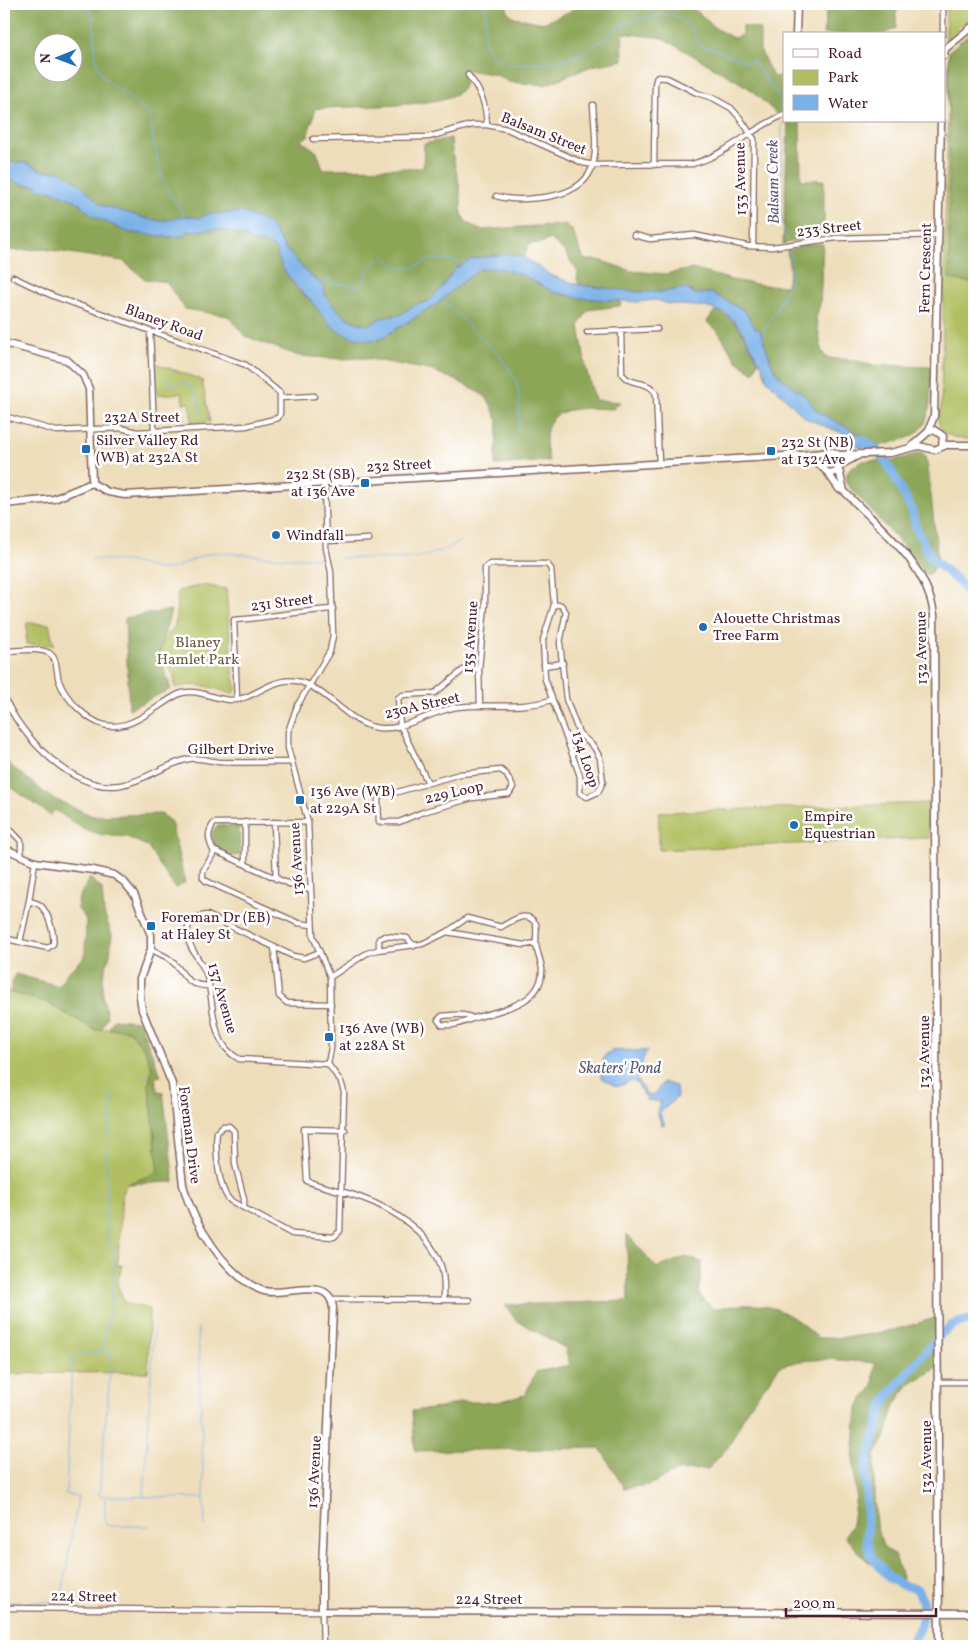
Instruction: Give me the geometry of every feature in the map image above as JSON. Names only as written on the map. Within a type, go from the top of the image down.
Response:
[{"type":"street","points":[[796,32],[797,4]]},
{"type":"street","points":[[943,4],[943,32]]},
{"type":"street","points":[[946,49],[974,24]]},
{"type":"street","points":[[468,75],[483,96],[487,110],[488,125]]},
{"type":"street","name":"133 Avenue","points":[[654,165],[655,84],[657,77],[667,78],[725,104],[740,118],[750,133],[754,144],[753,246]]},
{"type":"street","points":[[496,196],[504,199],[531,198],[567,193],[587,179],[594,165],[596,152],[593,105]]},
{"type":"street","name":"Balsam Street","points":[[314,139],[428,137],[466,126],[488,125],[507,129],[583,163],[594,165],[692,164],[706,160],[759,126],[783,114]]},
{"type":"street","name":"Fern Crescent","points":[[926,434],[934,416],[941,122]]},
{"type":"street","name":"233 Street","points":[[634,235],[650,238],[694,235],[753,246],[772,247],[837,238],[938,235]]},
{"type":"street","name":"Blaney Road","points":[[12,277],[53,296],[246,365],[276,387],[280,392],[280,398]]},
{"type":"street","points":[[587,332],[657,329]]},
{"type":"street","points":[[150,330],[154,431]]},
{"type":"street","points":[[621,332],[622,374],[632,382],[650,386],[656,394],[659,463]]},
{"type":"street","points":[[4,343],[68,360],[83,375],[89,389],[92,483],[54,499],[4,504]]},
{"type":"street","points":[[280,398],[314,396]]},
{"type":"street","name":"232A Street","points":[[4,416],[56,431],[121,428],[137,432],[246,426],[278,418],[280,414],[280,398]]},
{"type":"street","name":"Fern Crescent","points":[[934,416],[942,434]]},
{"type":"street","points":[[911,447],[926,434],[934,430],[958,444]]},
{"type":"street","points":[[926,434],[927,447]]},
{"type":"street","points":[[942,434],[942,446]]},
{"type":"street","points":[[821,466],[821,459],[826,453],[833,452],[839,455],[861,454],[892,452],[911,447],[927,447],[935,450],[942,446],[974,445]]},
{"type":"street","name":"232 Street","points":[[92,483],[108,492],[125,495],[826,453]]},
{"type":"street","points":[[802,455],[821,466],[828,473],[861,454]]},
{"type":"street","points":[[839,455],[844,491]]},
{"type":"street","name":"132 Avenue","points":[[828,473],[839,489],[844,491],[904,552],[927,585],[932,596],[934,612],[939,1361],[935,1612],[939,1646]]},
{"type":"street","name":"136 Avenue","points":[[324,482],[326,541],[331,572],[333,609],[332,644],[291,720],[288,748],[308,822],[313,936],[330,977],[331,1048],[328,1064]]},
{"type":"street","points":[[326,541],[370,539]]},
{"type":"street","name":"135 Avenue","points":[[480,706],[479,669],[485,605],[485,568],[490,564],[542,563],[548,565]]},
{"type":"street","name":"134 Loop","points":[[548,565],[551,569],[554,605],[544,640],[544,679],[580,776],[580,793],[583,796],[591,796],[601,788],[600,758],[594,747],[579,733],[566,699],[560,643],[566,612],[561,606],[554,605]]},
{"type":"street","name":"231 Street","points":[[237,700],[234,620],[274,617],[295,611],[333,609]]},
{"type":"street","name":"230A Street","points":[[4,651],[39,650],[50,654],[54,659],[60,681],[66,693],[92,719],[116,726],[130,723],[181,693],[204,694],[220,700],[237,700],[283,681],[293,681],[310,686],[357,719],[370,726],[383,728],[400,725],[456,707],[537,705],[551,700]]},
{"type":"street","points":[[544,666],[563,663]]},
{"type":"street","points":[[428,783],[400,725],[397,701],[403,695],[435,693],[463,670],[479,669]]},
{"type":"street","name":"Gilbert Drive","points":[[4,696],[18,723],[46,754],[66,770],[96,784],[119,786],[136,782],[190,759],[218,762],[292,762]]},
{"type":"street","name":"229 Loop","points":[[501,770],[506,774],[513,790],[509,794],[477,797],[423,812],[399,822],[379,822],[378,799],[381,794],[394,793],[428,783],[460,774],[501,770]]},
{"type":"street","points":[[245,864],[246,822]]},
{"type":"street","points":[[274,822],[276,879]]},
{"type":"street","points":[[308,822],[214,823],[209,830],[209,840],[215,851],[276,879],[296,887],[310,889]]},
{"type":"street","points":[[4,823],[21,841],[21,854]]},
{"type":"street","name":"Foreman Drive","points":[[4,848],[36,862],[102,871],[124,882],[134,894],[148,923],[151,934],[150,949],[140,979],[142,1010],[172,1084],[185,1192],[207,1236],[222,1260],[260,1290],[280,1293],[317,1288],[325,1291],[332,1298],[469,1300]]},
{"type":"street","points":[[215,851],[203,871],[206,881],[298,923],[312,925]]},
{"type":"street","points":[[20,942],[36,862]]},
{"type":"street","points":[[4,938],[45,948],[51,946],[54,942],[44,910],[38,904],[29,901]]},
{"type":"street","name":"137 Avenue","points":[[274,947],[206,915],[193,920],[187,934],[203,967],[209,986],[212,1014],[225,1047],[231,1055],[239,1059],[328,1064]]},
{"type":"street","points":[[330,977],[367,953],[414,946],[447,932],[467,918],[501,927],[520,916],[529,917],[536,924],[536,943],[542,970],[537,990],[522,1002],[473,1018],[462,1025],[442,1025],[438,1020],[442,1016],[452,1015],[467,1015],[473,1018]]},
{"type":"street","points":[[447,932],[524,945],[536,943]]},
{"type":"street","points":[[379,950],[379,939],[385,936],[408,938],[414,946]]},
{"type":"street","points":[[274,947],[293,956],[304,958],[320,952]]},
{"type":"street","points":[[274,947],[279,996],[287,1003],[331,1004]]},
{"type":"street","points":[[150,949],[169,959],[188,982],[196,986],[209,986]]},
{"type":"street","points":[[244,1208],[244,1199],[235,1164],[234,1131],[229,1126],[223,1126],[217,1132],[216,1140],[219,1169],[227,1198],[244,1208],[292,1234],[334,1236],[339,1234],[341,1228],[345,1130],[343,1087],[328,1064]]},
{"type":"street","points":[[345,1130],[304,1129],[307,1181],[359,1197],[388,1210],[425,1240],[441,1266],[444,1300]]},
{"type":"street","name":"136 Avenue","points":[[323,1646],[322,1569],[332,1298]]},
{"type":"street","points":[[938,1382],[974,1382]]},
{"type":"street","name":"224 Street","points":[[4,1608],[974,1613]]},
{"type":"green space","points":[[4,4],[506,4],[508,12],[514,17],[543,23],[571,11],[574,4],[689,4],[715,28],[733,38],[742,35],[742,26],[760,29],[760,50],[773,77],[783,77],[783,111],[777,114],[749,88],[663,38],[622,33],[623,60],[592,66],[545,85],[509,82],[497,75],[463,69],[463,88],[454,95],[438,100],[394,105],[314,109],[314,116],[308,136],[301,140],[317,152],[323,169],[423,168],[424,144],[451,138],[462,212],[467,222],[480,230],[565,224],[572,230],[584,260],[599,260],[631,271],[665,274],[692,269],[732,280],[763,285],[786,286],[790,270],[787,251],[807,244],[823,244],[820,304],[816,318],[822,352],[827,358],[855,360],[870,365],[931,367],[930,407],[924,425],[918,432],[910,437],[879,446],[817,411],[804,395],[779,376],[772,365],[760,330],[755,328],[745,311],[711,293],[696,294],[685,288],[661,292],[637,292],[579,285],[577,279],[578,272],[564,251],[551,239],[538,244],[532,243],[528,246],[524,257],[496,254],[455,269],[439,291],[428,302],[416,304],[400,315],[381,318],[370,325],[361,324],[345,317],[327,299],[322,285],[306,272],[285,248],[271,227],[241,212],[209,214],[199,218],[186,216],[162,221],[148,219],[101,205],[60,171],[43,171],[26,163],[7,162],[4,159]]},
{"type":"green space","points":[[828,4],[900,4],[896,14],[896,28],[888,32],[823,32]]},
{"type":"green space","points":[[946,4],[974,4],[974,13],[946,41]]},
{"type":"green space","points":[[974,30],[974,101],[968,128],[974,204],[974,283],[949,279],[949,51]]},
{"type":"green space","points":[[949,51],[974,51],[974,439],[959,438],[946,434],[941,429],[938,416],[941,407]]},
{"type":"green space","points":[[785,122],[800,122],[801,180],[824,180],[824,232],[783,244],[788,125]]},
{"type":"green space","points":[[4,177],[25,186],[36,185],[77,201],[93,216],[128,232],[169,237],[182,236],[189,231],[219,229],[245,236],[253,242],[262,242],[276,249],[278,259],[296,288],[311,301],[329,323],[397,329],[438,303],[480,269],[490,268],[502,269],[522,275],[554,292],[580,298],[615,300],[621,303],[620,306],[588,310],[579,325],[586,369],[595,400],[620,402],[613,409],[570,410],[552,420],[547,429],[546,443],[549,461],[495,465],[498,421],[485,396],[458,381],[430,370],[364,358],[341,359],[299,356],[245,336],[228,316],[185,309],[166,282],[145,279],[123,261],[43,249],[4,251]]},
{"type":"green space","points":[[715,310],[730,318],[741,331],[758,361],[754,373],[737,361],[717,330],[707,322]]},
{"type":"green space","points":[[155,363],[202,380],[210,422],[192,423],[190,403],[183,403],[182,393],[157,395]]},
{"type":"green space","points":[[921,453],[925,456],[928,468],[938,561],[929,575],[924,573],[906,549],[846,483],[847,473],[850,468],[863,461],[895,460]]},
{"type":"green space","name":"Blaney Hamlet Park","points":[[203,585],[226,589],[233,674],[237,688],[232,694],[204,686],[190,685],[175,688],[174,674],[160,657],[164,639],[175,626],[178,591]]},
{"type":"green space","points":[[171,610],[159,654],[171,689],[129,709],[125,618]]},
{"type":"green space","points":[[27,623],[49,624],[54,645],[26,644]]},
{"type":"green space","points":[[4,760],[50,797],[93,816],[161,814],[171,822],[185,883],[175,888],[147,846],[127,837],[103,835],[83,829],[55,810],[50,815],[4,782]]},
{"type":"green space","name":"Empire Equestrian","points":[[928,803],[929,838],[659,850],[659,812]]},
{"type":"green space","points":[[218,825],[239,827],[240,855],[235,856],[214,846],[212,832]]},
{"type":"green space","points":[[90,878],[102,889],[104,913],[112,935],[110,954],[103,977],[103,996],[107,1017],[102,1029],[95,1030],[46,1002],[10,992],[15,974],[59,986],[66,974],[85,957],[86,919],[77,908],[79,897]]},
{"type":"green space","points":[[4,991],[46,1002],[95,1030],[114,1028],[129,1030],[144,1049],[152,1068],[149,1084],[158,1166],[157,1173],[127,1184],[122,1193],[118,1261],[116,1265],[122,1265],[117,1284],[125,1303],[149,1309],[148,1372],[4,1374]]},
{"type":"green space","points":[[114,1019],[139,1021],[161,1076],[155,1077],[158,1091],[163,1092],[174,1182],[127,1184],[157,1173],[158,1166],[149,1084],[152,1068],[144,1048],[129,1030],[109,1029]]},
{"type":"green space","points":[[627,1234],[657,1268],[685,1257],[702,1262],[699,1294],[713,1309],[745,1305],[770,1307],[793,1318],[818,1338],[850,1337],[879,1333],[938,1317],[939,1367],[908,1385],[895,1405],[885,1438],[875,1455],[874,1495],[876,1525],[883,1547],[895,1556],[903,1580],[868,1562],[845,1537],[852,1524],[856,1495],[853,1458],[857,1407],[873,1386],[875,1363],[828,1359],[800,1361],[780,1366],[748,1408],[729,1446],[708,1469],[677,1471],[649,1485],[624,1488],[600,1448],[415,1451],[412,1411],[441,1408],[461,1402],[498,1402],[525,1395],[536,1372],[570,1365],[565,1348],[516,1320],[505,1305],[628,1301]]},
{"type":"water","points":[[974,101],[974,205],[969,153],[971,115]]},
{"type":"water","points":[[4,159],[7,162],[26,163],[43,171],[60,171],[80,184],[101,205],[148,219],[162,221],[186,216],[199,218],[209,214],[241,212],[262,220],[271,227],[285,248],[306,272],[322,285],[327,299],[345,317],[361,324],[370,325],[381,318],[400,315],[416,304],[428,302],[439,291],[455,269],[471,259],[507,254],[524,257],[552,276],[579,285],[637,292],[661,292],[685,288],[696,294],[711,293],[745,311],[755,328],[760,330],[772,365],[779,376],[804,395],[817,411],[871,441],[873,447],[859,447],[842,433],[805,418],[767,380],[762,366],[740,327],[725,313],[705,307],[669,304],[656,300],[638,302],[580,298],[554,292],[522,275],[502,269],[489,268],[480,269],[438,303],[380,339],[359,339],[338,331],[327,321],[289,277],[281,264],[276,249],[262,242],[253,242],[245,236],[219,229],[189,231],[182,236],[169,237],[127,232],[93,216],[77,201],[50,190],[40,190],[36,185],[16,182],[4,177]]},
{"type":"water","name":"Skaters' Pond","points":[[612,1051],[647,1051],[636,1079],[644,1089],[645,1095],[654,1095],[663,1082],[676,1086],[677,1097],[660,1113],[665,1125],[662,1125],[657,1113],[661,1102],[647,1100],[637,1083],[631,1081],[617,1087],[601,1078],[600,1069],[605,1055]]},
{"type":"waterway","points":[[76,4],[87,8],[92,16],[96,58],[102,74],[109,82],[149,114],[156,154],[164,184],[184,218]]},
{"type":"waterway","name":"Balsam Creek","points":[[483,4],[486,12],[484,43],[493,57],[509,65],[562,60],[583,53],[604,40],[618,27],[636,19],[670,14],[688,23],[699,44],[704,47],[746,62],[754,62],[780,99],[781,109]]},
{"type":"waterway","name":"Balsam Creek","points":[[782,123],[781,219],[787,241]]},
{"type":"waterway","name":"Balsam Creek","points":[[763,340],[765,328],[789,282],[791,266],[789,249]]},
{"type":"waterway","points":[[319,282],[327,279],[336,284],[360,286],[365,280],[368,269],[382,256],[397,267],[413,268],[429,259],[452,260],[465,264]]},
{"type":"waterway","points":[[442,300],[499,355],[515,378],[519,392],[519,430]]},
{"type":"waterway","points":[[169,378],[170,385],[183,382],[191,387],[200,404],[201,414]]},
{"type":"waterway","points":[[863,440],[877,450],[887,463],[912,510],[916,527],[930,557],[958,581],[974,601]]},
{"type":"waterway","points":[[340,558],[402,559],[417,557],[446,549],[460,541]]},
{"type":"waterway","points":[[177,567],[201,556],[216,552],[281,558],[321,558]]},
{"type":"waterway","points":[[92,559],[128,561],[158,569],[174,568]]},
{"type":"waterway","points":[[143,1076],[148,1077]]},
{"type":"waterway","points":[[28,1602],[61,1602],[78,1497],[66,1494],[72,1358],[78,1355],[102,1352],[112,1295],[115,1258],[107,1233],[106,1156],[113,1094]]},
{"type":"waterway","points":[[908,1646],[921,1625],[923,1605],[917,1589],[902,1585],[890,1578],[871,1556],[867,1542],[866,1468],[882,1408],[889,1395],[941,1334],[952,1325],[974,1318]]},
{"type":"waterway","points":[[144,1496],[154,1328]]},
{"type":"waterway","points":[[198,1328],[204,1498]]},
{"type":"waterway","points":[[102,1352],[112,1353],[99,1495],[105,1496],[105,1524],[111,1526],[149,1526]]},
{"type":"waterway","points":[[106,1496],[204,1498],[205,1527]]},
{"type":"waterway","points":[[4,1602],[21,1602]]},
{"type":"place","name":"Silver Valley Rd (WB) at 232A St","points":[[86,449]]},
{"type":"place","name":"232 St (NB) at 132 Ave","points":[[771,451]]},
{"type":"place","name":"232 St (SB) at 136 Ave","points":[[365,483]]},
{"type":"place","name":"Windfall","points":[[276,535]]},
{"type":"place","name":"Alouette Christmas Tree Farm","points":[[703,627]]},
{"type":"place","name":"136 Ave (WB) at 229A St","points":[[300,800]]},
{"type":"place","name":"Empire Equestrian","points":[[794,825]]},
{"type":"place","name":"Foreman Dr (EB) at Haley St","points":[[151,926]]},
{"type":"place","name":"136 Ave (WB) at 228A St","points":[[329,1037]]}]
